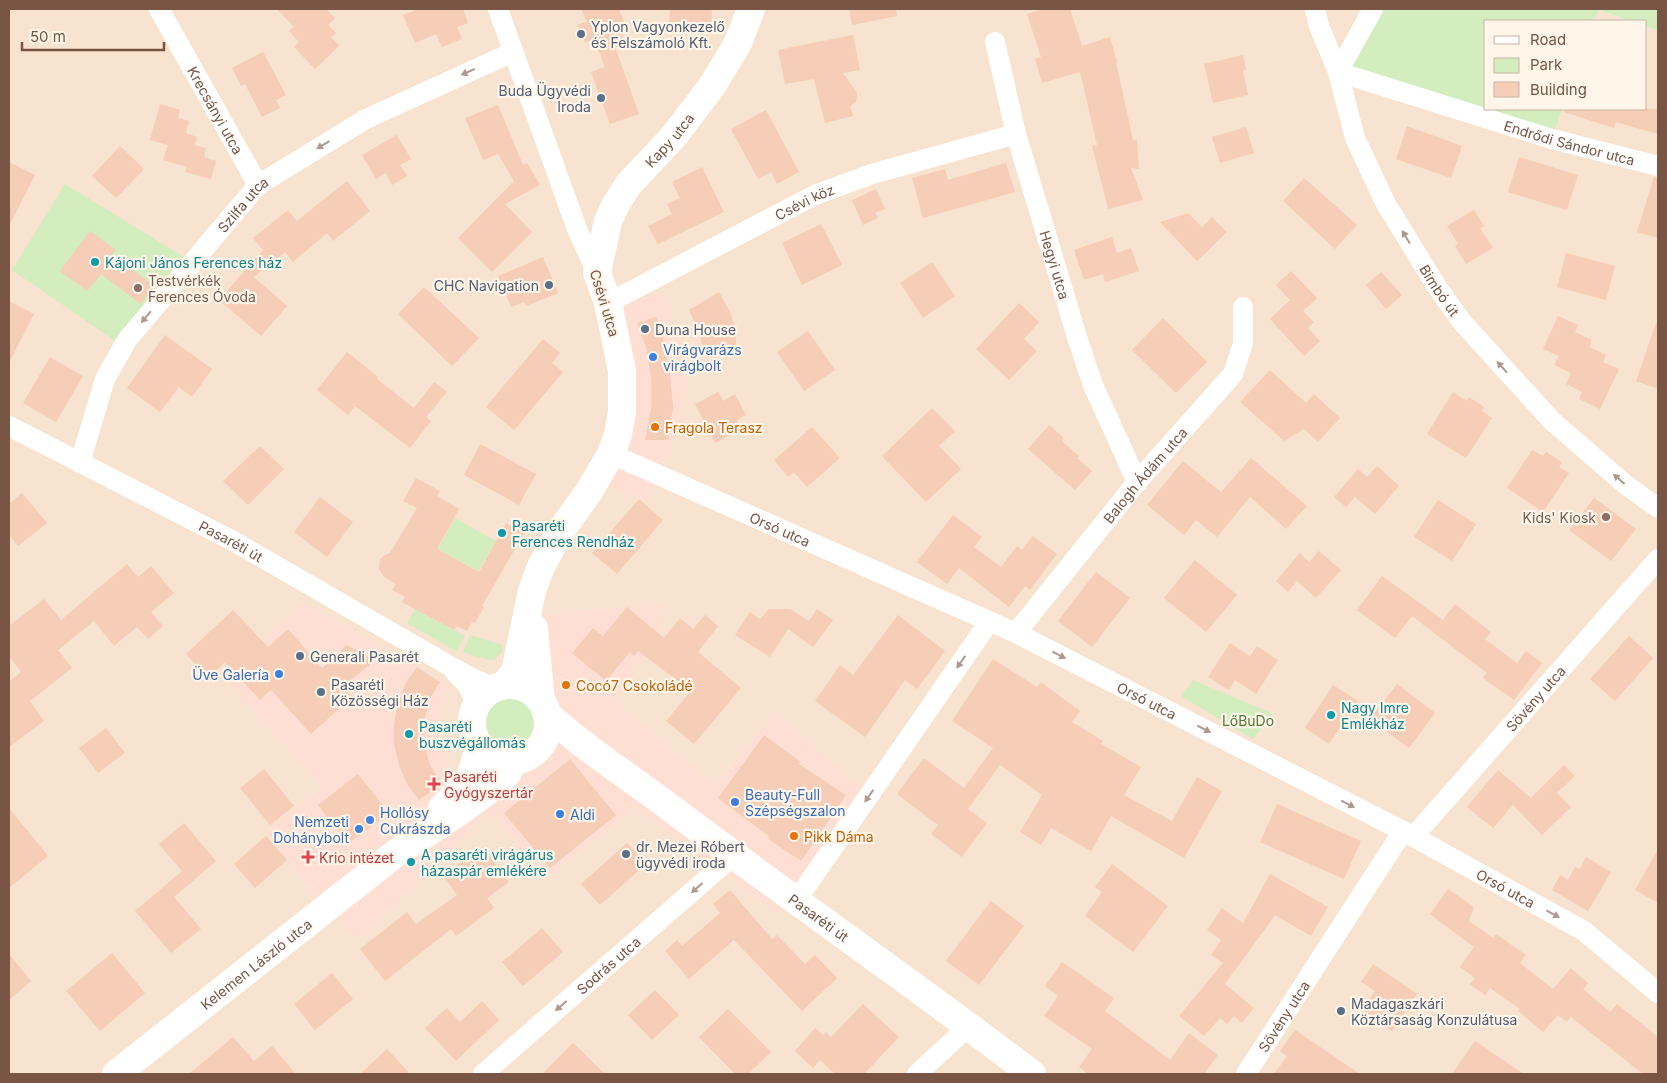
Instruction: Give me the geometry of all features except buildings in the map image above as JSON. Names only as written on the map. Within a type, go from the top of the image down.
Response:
[{"type":"street","name":"Krecsányi utca","points":[[159,9],[258,185]]},
{"type":"street","name":"Csévi utca","points":[[491,692],[514,672],[532,591],[540,569],[557,536],[588,493],[611,454],[618,434],[623,392],[622,371],[608,304],[597,273],[577,229],[498,9]]},
{"type":"street","name":"Kapy utca","points":[[597,273],[608,221],[615,206],[628,186],[674,136],[712,86],[738,43],[751,9]]},
{"type":"street","name":"Bimbó út","points":[[1315,9],[1318,26],[1338,72],[1355,138],[1386,204],[1437,287],[1462,322],[1552,421],[1626,485],[1658,508]]},
{"type":"street","points":[[1338,72],[1373,9]]},
{"type":"street","name":"Hegyi utca","points":[[995,42],[1016,134],[1077,337],[1093,385],[1138,482]]},
{"type":"street","name":"Szilfa utca","points":[[80,462],[104,379],[127,340],[258,185],[366,119],[513,52]]},
{"type":"street","name":"Endrődi Sándor utca","points":[[1338,72],[1552,139],[1658,166]]},
{"type":"street","name":"Csévi köz","points":[[608,304],[815,195],[872,174],[1016,134]]},
{"type":"street","name":"Balogh Ádám utca","points":[[1016,633],[1138,482],[1233,374],[1244,343],[1244,307]]},
{"type":"street","name":"Pasaréti út","points":[[9,426],[235,542],[474,679],[491,692]]},
{"type":"street","name":"Orsó utca","points":[[611,454],[1016,633],[1408,834],[1584,931],[1658,993]]},
{"type":"street","name":"Sövény utca","points":[[1246,1074],[1408,834],[1658,559]]},
{"type":"street","name":"Csévi utca","points":[[532,591],[536,661],[543,707]]},
{"type":"street","points":[[796,901],[989,622]]},
{"type":"street","points":[[518,686],[530,691],[543,707],[548,724],[547,735],[542,744],[523,757],[496,757],[478,745],[473,735],[472,714],[491,692],[518,686]]},
{"type":"street","name":"Pasaréti út","points":[[543,707],[564,730],[1032,1074]]},
{"type":"street","name":"Kelemen László utca","points":[[395,854],[470,779],[475,765],[478,745]]},
{"type":"street","name":"Pasaréti út","points":[[523,757],[557,748],[569,748],[606,761]]},
{"type":"street","name":"Kelemen László utca","points":[[116,1074],[395,854],[500,782],[523,757]]},
{"type":"street","name":"Sodrás utca","points":[[483,1074],[733,856]]},
{"type":"street","points":[[917,1074],[969,1026]]},
{"type":"shaded area","points":[[9,9],[1373,9],[1338,71],[1552,138],[1562,110],[1647,110],[1647,26],[1658,31],[1658,1074],[9,1074]]},
{"type":"shaded area","points":[[1598,10],[1628,20],[1594,20]]},
{"type":"shaded area","points":[[663,293],[678,332],[686,377],[682,414],[668,454],[646,502],[587,474],[603,437],[609,402],[606,356],[594,312]]},
{"type":"shaded area","points":[[304,603],[451,685],[439,709],[437,736],[446,765],[470,805],[537,759],[576,727],[556,707],[542,673],[541,648],[544,615],[661,603],[660,635],[612,698],[714,785],[776,713],[864,791],[777,914],[635,807],[546,879],[488,811],[452,851],[357,939],[297,873],[267,831],[323,788],[221,675]]},
{"type":"green space","points":[[1373,9],[1658,9],[1658,31],[1647,26],[1647,20],[1628,20],[1599,10],[1594,20],[1484,20],[1484,110],[1562,110],[1552,139],[1338,72]]},
{"type":"green space","points":[[65,184],[184,257],[117,342],[12,270]]},
{"type":"green space","points":[[455,518],[496,541],[478,571],[438,549]]},
{"type":"green space","points":[[415,609],[465,636],[456,651],[407,623]]},
{"type":"green space","points":[[470,635],[503,645],[502,652],[494,660],[463,652]]},
{"type":"green space","name":"LőBuDo","points":[[1193,680],[1273,714],[1253,739],[1181,696]]},
{"type":"green space","points":[[510,695],[525,700],[533,708],[538,723],[533,738],[525,746],[510,751],[495,746],[487,738],[482,723],[487,708],[495,700]]},
{"type":"place","name":"Yplon Vagyonkezelő és Felszámoló Kft.","points":[[581,34]]},
{"type":"place","name":"Buda Ügyvédi Iroda","points":[[601,98]]},
{"type":"place","name":"Kájoni János Ferences ház","points":[[95,262]]},
{"type":"place","name":"CHC Navigation","points":[[549,285]]},
{"type":"place","name":"Testvérkék Ferences Óvoda","points":[[138,288]]},
{"type":"place","name":"Duna House","points":[[645,329]]},
{"type":"place","name":"Virágvarázs virágbolt","points":[[653,357]]},
{"type":"place","name":"Fragola Terasz","points":[[655,427]]},
{"type":"place","name":"Kids' Kiosk","points":[[1606,517]]},
{"type":"place","name":"Pasaréti Ferences Rendház","points":[[502,533]]},
{"type":"place","name":"Generali Pasarét","points":[[300,656]]},
{"type":"place","name":"Üve Galería","points":[[279,674]]},
{"type":"place","name":"Cocó7 Csokoládé","points":[[566,685]]},
{"type":"place","name":"Pasaréti Közösségi Ház","points":[[321,692]]},
{"type":"place","name":"Nagy Imre Emlékház","points":[[1331,715]]},
{"type":"place","name":"Pasaréti buszvégállomás","points":[[409,734]]},
{"type":"place","name":"Pasaréti Gyógyszertár","points":[[434,784]]},
{"type":"place","name":"Beauty-Full Szépségszalon","points":[[735,802]]},
{"type":"place","name":"Aldi","points":[[560,814]]},
{"type":"place","name":"Hollósy Cukrászda","points":[[370,820]]},
{"type":"place","name":"Nemzeti Dohánybolt","points":[[359,829]]},
{"type":"place","name":"Pikk Dáma","points":[[794,836]]},
{"type":"place","name":"dr. Mezei Róbert ügyvédi iroda","points":[[626,854]]},
{"type":"place","name":"Krio intézet","points":[[308,857]]},
{"type":"place","name":"A pasaréti virágárus házaspár emlékére","points":[[411,862]]},
{"type":"place","name":"Madagaszkári Köztársaság Konzulátusa","points":[[1341,1011]]}]
